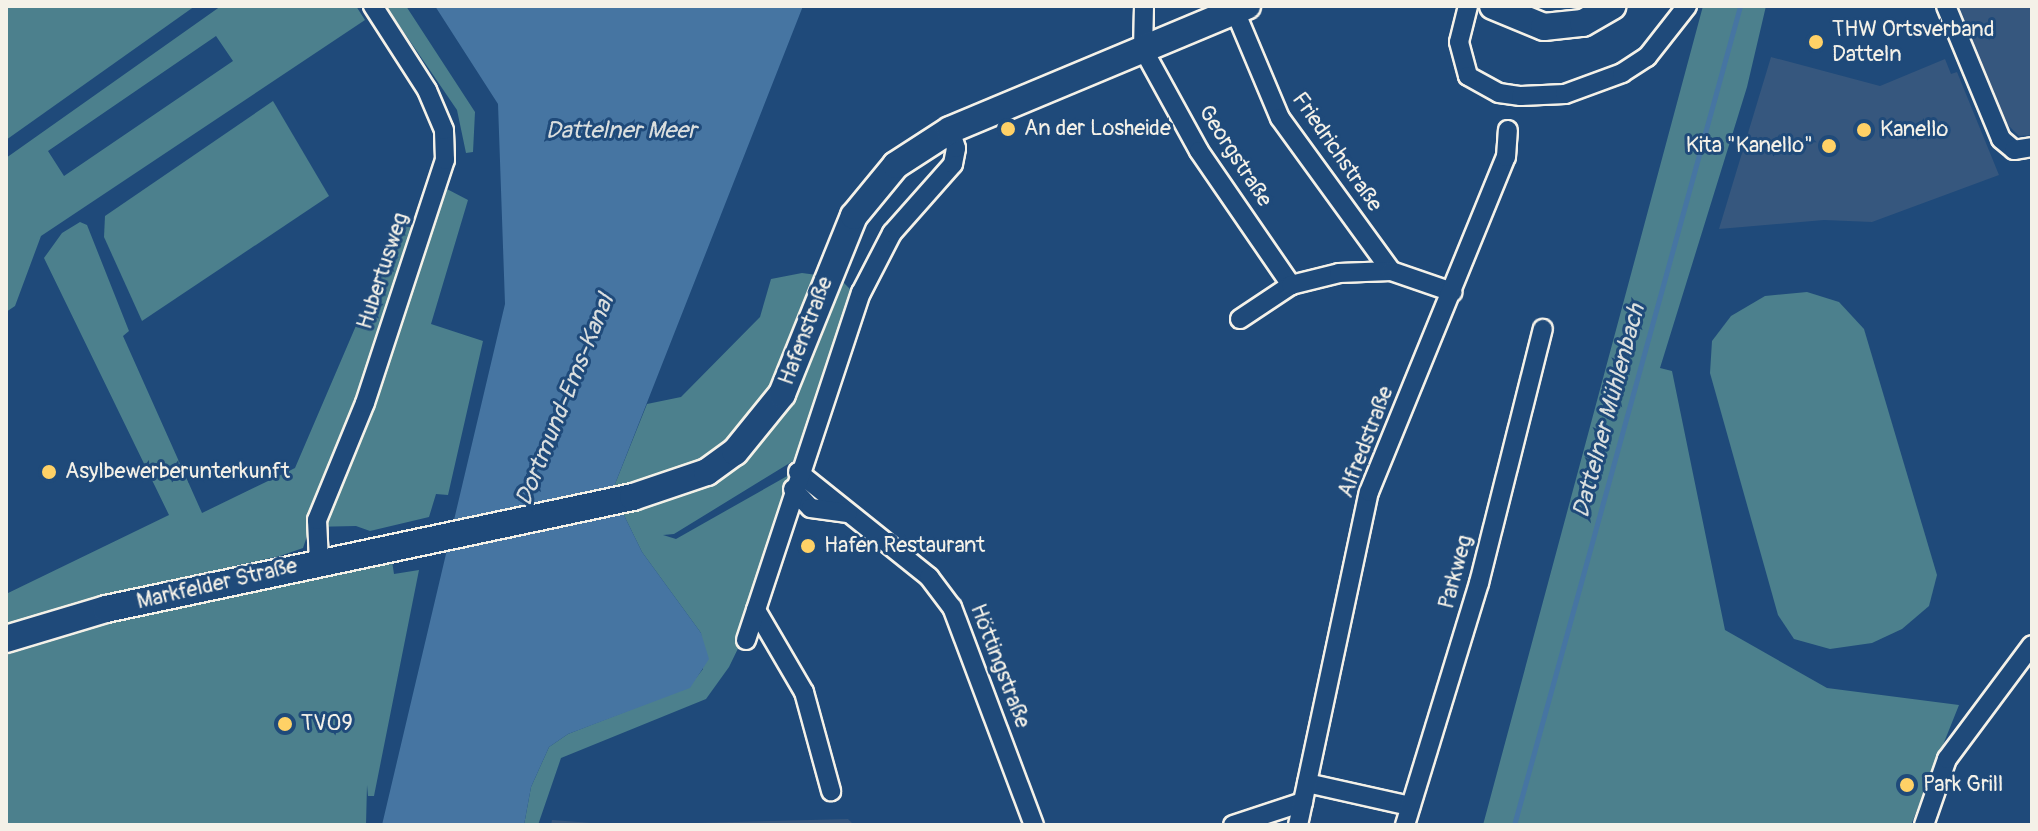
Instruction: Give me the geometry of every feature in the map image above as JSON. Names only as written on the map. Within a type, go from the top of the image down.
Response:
[{"type":"street","name":"Hubertusweg","points":[[319,561],[317,520],[365,403],[445,160],[444,130],[427,90],[373,6]]},
{"type":"street","points":[[1143,49],[1144,6]]},
{"type":"street","points":[[1468,6],[1459,42],[1468,76],[1499,93],[1521,96],[1565,94],[1622,73],[1647,57],[1687,6]]},
{"type":"street","points":[[1493,6],[1544,27],[1583,23],[1613,6]]},
{"type":"street","points":[[1946,6],[2001,139],[2014,150],[2032,147]]},
{"type":"street","name":"Hafenstraße","points":[[431,538],[633,497],[707,472],[762,424],[796,363],[814,304],[854,216],[896,165],[950,130],[1241,8]]},
{"type":"street","name":"Friedrichstraße","points":[[1241,8],[1280,118],[1391,271]]},
{"type":"street","name":"Georgstraße","points":[[1143,49],[1199,151],[1291,285]]},
{"type":"street","name":"Hafenstraße","points":[[746,640],[795,480],[881,248],[953,164],[956,148],[950,130]]},
{"type":"street","name":"Alfredstraße","points":[[1298,825],[1369,492],[1506,157],[1508,130]]},
{"type":"street","points":[[1240,319],[1291,285],[1339,273],[1391,271],[1452,292]]},
{"type":"street","name":"Parkweg","points":[[1405,825],[1479,583],[1543,329]]},
{"type":"street","name":"Höttingstraße","points":[[795,480],[855,513],[929,577],[952,607],[1034,825]]},
{"type":"street","name":"Markfelder Straße","points":[[6,639],[106,609],[431,538]]},
{"type":"street","points":[[756,610],[804,692],[831,791]]},
{"type":"street","points":[[1924,825],[1947,759],[2032,645]]},
{"type":"street","points":[[1307,783],[1410,806]]},
{"type":"street","points":[[1233,825],[1303,802]]},
{"type":"shaded area","points":[[1959,6],[2032,6],[2032,135],[2019,136],[2007,124]]},
{"type":"shaded area","name":"Kanello","points":[[1771,57],[1880,86],[1945,59],[1951,74],[1957,72],[1999,175],[1872,222],[1824,220],[1719,229]]},
{"type":"shaded area","points":[[848,819],[854,825],[618,825]]},
{"type":"shaded area","points":[[552,820],[618,825],[551,825]]},
{"type":"green space","points":[[6,6],[195,6],[6,140]]},
{"type":"green space","points":[[221,6],[356,6],[365,20],[41,236],[15,306],[6,312],[6,158]],"holes":[[[216,36],[233,61],[64,176],[48,151]]]},
{"type":"green space","points":[[386,6],[406,6],[475,112],[473,152],[466,153],[457,110]]},
{"type":"green space","points":[[1703,6],[1766,6],[1747,87],[1660,368],[1672,371],[1725,630],[1827,688],[1959,705],[1911,825],[1483,825]]},
{"type":"green space","points":[[273,101],[329,196],[142,321],[104,237],[105,216]]},
{"type":"green space","points":[[445,188],[468,200],[431,324],[483,341],[448,495],[436,494],[429,517],[370,531],[356,526],[310,527],[303,548],[280,556],[79,601],[6,624],[6,594],[169,515],[44,258],[62,233],[80,222],[87,225],[129,331],[123,336],[202,513],[295,468],[400,223],[428,235]]},
{"type":"green space","points":[[802,273],[839,278],[854,293],[793,461],[674,534],[663,535],[676,539],[789,475],[748,628],[729,667],[706,699],[561,758],[538,825],[524,825],[531,787],[549,747],[568,734],[689,687],[703,669],[701,633],[642,552],[616,499],[615,484],[647,404],[681,397],[760,317],[771,279]]},
{"type":"green space","points":[[1807,292],[1839,302],[1864,329],[1937,575],[1929,606],[1902,629],[1872,643],[1830,649],[1794,639],[1778,615],[1710,373],[1712,341],[1731,316],[1765,296]]},
{"type":"green space","name":"TV09","points":[[392,561],[394,574],[419,570],[374,796],[368,796],[367,785],[366,825],[6,825],[6,655],[107,624]]},
{"type":"water","name":"Dattelner Meer","points":[[435,6],[803,6],[615,484],[616,499],[642,552],[701,633],[709,659],[690,688],[568,734],[549,747],[531,787],[524,825],[382,825],[505,304],[498,104]]},
{"type":"waterway","name":"Dattelner Mühlenbach","points":[[1514,825],[1740,6]]},
{"type":"place","name":"THW Ortsverband Datteln","points":[[1816,42]]},
{"type":"place","name":"An der Losheide","points":[[1008,129]]},
{"type":"place","name":"Kanello","points":[[1864,130]]},
{"type":"place","name":"Kita \"Kanello\"","points":[[1829,146]]},
{"type":"place","name":"Asylbewerberunterkunft","points":[[49,472]]},
{"type":"place","name":"Hafen Restaurant","points":[[808,546]]},
{"type":"place","name":"TV09","points":[[285,724]]},
{"type":"place","name":"Park Grill","points":[[1907,785]]},
{"type":"water label","name":"Dortmund-Ems-Kanal","points":[[565,400]]}]
